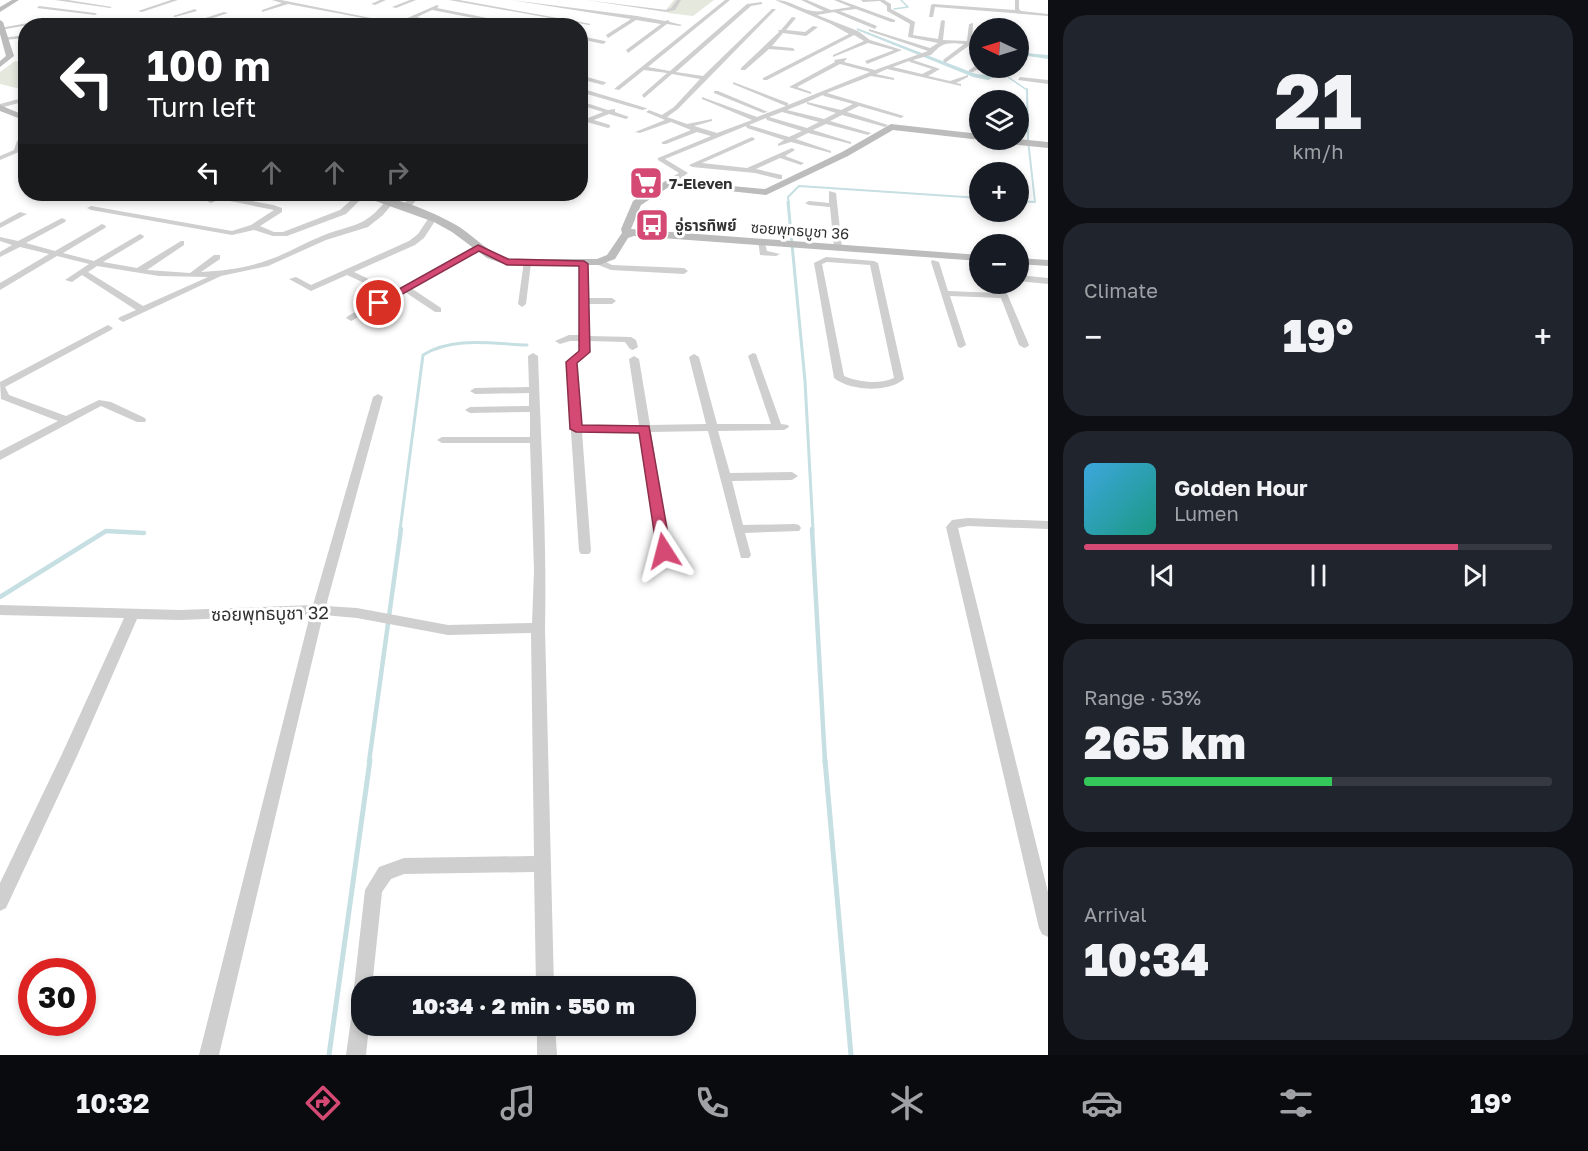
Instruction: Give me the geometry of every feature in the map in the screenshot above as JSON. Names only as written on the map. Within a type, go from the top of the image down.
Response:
[{"type":"street","points":[[1,8],[16,0]]},
{"type":"street","points":[[57,0],[87,1],[110,7]]},
{"type":"street","points":[[140,11],[177,0]]},
{"type":"street","points":[[274,0],[370,18],[384,14]]},
{"type":"street","points":[[275,12],[265,10],[294,0]]},
{"type":"street","points":[[373,4],[384,0]]},
{"type":"street","points":[[394,7],[414,0]]},
{"type":"street","points":[[410,17],[451,0],[554,18]]},
{"type":"street","points":[[513,0],[680,25]]},
{"type":"street","points":[[588,0],[666,11],[673,9],[678,0]]},
{"type":"street","points":[[777,0],[833,23],[868,41],[899,50],[867,62]]},
{"type":"street","points":[[803,0],[928,53]]},
{"type":"street","points":[[838,1],[854,0]]},
{"type":"street","points":[[863,1],[881,0],[889,5],[889,10],[913,23],[910,36],[941,43],[969,43]]},
{"type":"street","points":[[1017,0],[1017,10],[1020,12]]},
{"type":"street","points":[[56,15],[87,1]]},
{"type":"street","points":[[617,88],[727,1],[749,5],[760,3]]},
{"type":"street","points":[[838,1],[893,21]]},
{"type":"street","points":[[644,96],[749,5]]},
{"type":"street","points":[[931,17],[933,5],[1048,15]]},
{"type":"street","points":[[811,14],[870,6]]},
{"type":"street","points":[[39,7],[95,15]]},
{"type":"street","points":[[431,8],[484,18]]},
{"type":"street","points":[[169,18],[195,10]]},
{"type":"street","points":[[742,11],[751,12]]},
{"type":"street","points":[[873,14],[886,12]]},
{"type":"street","points":[[210,18],[226,13]]},
{"type":"street","points":[[608,36],[644,13]]},
{"type":"street","points":[[332,18],[344,14]]},
{"type":"street","points":[[897,14],[916,16]]},
{"type":"street","points":[[346,18],[354,15]]},
{"type":"street","points":[[589,24],[606,15]]},
{"type":"street","points":[[621,45],[631,49],[677,15]]},
{"type":"street","points":[[663,117],[676,108],[716,65],[768,16]]},
{"type":"street","points":[[410,17],[415,18]]},
{"type":"street","points":[[743,69],[768,47],[792,20],[781,21]]},
{"type":"street","points":[[383,201],[432,218],[457,230],[478,247],[500,260],[527,263],[600,262],[611,257],[621,239],[628,234],[627,225],[637,203],[684,175],[680,170],[660,159],[716,138],[784,107],[943,46],[941,43],[944,21]]},
{"type":"street","points":[[2,31],[18,27]]},
{"type":"street","points":[[780,32],[806,34],[815,27]]},
{"type":"street","points":[[2,31],[18,33]]},
{"type":"street","points":[[2,31],[18,34]]},
{"type":"street","points":[[0,65],[8,59],[2,31]]},
{"type":"street","points":[[765,79],[856,34]]},
{"type":"street","points":[[588,39],[603,42]]},
{"type":"street","points":[[774,39],[785,40]]},
{"type":"street","points":[[808,93],[792,87],[820,72],[833,59],[868,41]]},
{"type":"street","points":[[945,61],[969,43]]},
{"type":"street","points":[[768,47],[793,51]]},
{"type":"street","points":[[813,54],[878,70],[922,76],[959,85]]},
{"type":"street","points":[[759,55],[767,56]]},
{"type":"street","points":[[833,59],[861,72]]},
{"type":"street","points":[[912,61],[937,69],[922,76]]},
{"type":"street","points":[[716,65],[725,66]]},
{"type":"street","points":[[644,68],[704,78]]},
{"type":"street","points":[[734,68],[753,70]]},
{"type":"street","points":[[878,70],[892,79]]},
{"type":"street","points":[[820,72],[828,74]]},
{"type":"street","points":[[950,83],[969,72]]},
{"type":"street","points":[[836,77],[845,79]]},
{"type":"street","points":[[588,79],[603,83]]},
{"type":"street","points":[[1020,79],[1048,82]]},
{"type":"street","points":[[806,80],[817,83]]},
{"type":"street","points":[[735,83],[760,93],[784,107],[824,122],[868,133]]},
{"type":"street","points":[[588,92],[663,117],[697,130],[700,135],[716,138],[735,146]]},
{"type":"street","points":[[716,92],[767,115],[849,143]]},
{"type":"street","points":[[722,105],[760,93]]},
{"type":"street","points":[[826,95],[901,116]]},
{"type":"street","points":[[704,98],[758,120]]},
{"type":"street","points":[[0,107],[18,101]]},
{"type":"street","points":[[809,103],[885,125]]},
{"type":"street","points":[[589,120],[627,104]]},
{"type":"street","points":[[780,145],[858,104]]},
{"type":"street","points":[[588,105],[626,117]]},
{"type":"street","points":[[0,107],[18,114]]},
{"type":"street","points":[[589,120],[608,126]]},
{"type":"street","points":[[638,129],[649,128],[670,120]]},
{"type":"street","points":[[687,126],[710,120]]},
{"type":"street","points":[[670,182],[761,193],[771,191],[845,154],[891,127],[911,127],[969,135]]},
{"type":"street","points":[[749,128],[829,152]]},
{"type":"street","points":[[664,143],[697,130]]},
{"type":"street","points":[[680,170],[752,139]]},
{"type":"street","points":[[1029,144],[1048,145]]},
{"type":"street","points":[[0,158],[17,151],[18,146]]},
{"type":"street","points":[[697,148],[714,154]]},
{"type":"street","points":[[748,170],[792,150]]},
{"type":"street","points":[[780,156],[801,164]]},
{"type":"street","points":[[693,164],[748,170],[779,177]]},
{"type":"street","points":[[832,193],[838,248]]},
{"type":"street","points":[[91,208],[232,233],[254,227],[278,213],[278,208],[239,201]]},
{"type":"street","points":[[254,227],[273,234],[284,234],[343,212],[354,201]]},
{"type":"street","points":[[405,208],[411,201]]},
{"type":"street","points":[[0,239],[57,254],[139,271],[191,276],[257,267],[330,235],[363,228],[375,220],[389,203]]},
{"type":"street","points":[[809,203],[832,205]]},
{"type":"street","points":[[0,226],[23,214]]},
{"type":"street","points":[[292,279],[311,288],[417,240],[432,218]]},
{"type":"street","points":[[0,255],[62,220]]},
{"type":"street","points":[[0,287],[102,226]]},
{"type":"street","name":"ซอยพุทธบูชา 36","points":[[628,234],[969,257]]},
{"type":"street","points":[[69,280],[140,236]]},
{"type":"street","points":[[761,242],[763,253],[776,255]]},
{"type":"street","points":[[139,271],[181,243]]},
{"type":"street","points":[[351,318],[407,289],[478,247]]},
{"type":"street","points":[[872,250],[899,379],[888,385],[845,381],[839,378],[819,262],[826,260],[874,263]]},
{"type":"street","points":[[191,276],[217,257]]},
{"type":"street","points":[[600,262],[611,267],[684,271]]},
{"type":"street","points":[[935,262],[962,345]]},
{"type":"street","points":[[1029,262],[1048,263]]},
{"type":"street","points":[[522,304],[527,263]]},
{"type":"street","points":[[584,264],[584,352],[572,362],[585,551]]},
{"type":"street","points":[[83,272],[143,310]]},
{"type":"street","points":[[123,319],[227,272]]},
{"type":"street","points":[[347,272],[390,292]]},
{"type":"street","points":[[1029,279],[1048,281]]},
{"type":"street","points":[[407,289],[438,310]]},
{"type":"street","points":[[945,293],[1004,296],[1024,345]]},
{"type":"street","points":[[585,301],[612,301]]},
{"type":"street","points":[[66,420],[5,397],[0,386],[108,328]]},
{"type":"street","points":[[560,341],[569,338],[631,340],[664,551]]},
{"type":"street","points":[[533,356],[540,571],[538,628],[546,976]]},
{"type":"street","points":[[576,429],[780,427],[753,356]]},
{"type":"street","points":[[694,357],[745,555]]},
{"type":"street","points":[[475,391],[534,390]]},
{"type":"street","points":[[209,1055],[318,610],[378,397]]},
{"type":"street","points":[[0,456],[95,404],[103,402],[141,420]]},
{"type":"street","points":[[470,410],[535,409]]},
{"type":"street","points":[[442,440],[537,440]]},
{"type":"street","points":[[725,477],[792,476]]},
{"type":"street","points":[[1048,525],[968,522],[956,523],[952,527],[1048,928]]},
{"type":"street","points":[[739,529],[795,528]]},
{"type":"street","name":"ซอยพุทธบูชา 32","points":[[0,610],[132,615],[318,610],[357,613],[448,630],[538,628]]},
{"type":"street","points":[[0,902],[132,615]]},
{"type":"street","points":[[364,976],[374,890],[385,873],[404,866],[543,864]]},
{"type":"street","points":[[356,1055],[358,1036]]},
{"type":"street","points":[[546,1036],[547,1055]]},
{"type":"shaded area","points":[[674,0],[714,0],[693,16],[668,13],[666,10]]},
{"type":"shaded area","points":[[15,61],[18,62],[18,88],[0,84],[0,72]]},
{"type":"waterway","points":[[894,9],[908,7],[901,0]]},
{"type":"waterway","points":[[859,29],[969,74]]},
{"type":"waterway","points":[[1029,54],[1048,57]]},
{"type":"waterway","points":[[1009,78],[1027,90]]},
{"type":"waterway","points":[[1027,89],[1028,140],[1035,202],[1029,202]]},
{"type":"waterway","points":[[789,204],[788,197],[799,186],[969,197]]},
{"type":"waterway","points":[[788,202],[805,381],[813,530]]},
{"type":"waterway","points":[[400,530],[423,355],[447,345],[460,343],[527,345]]},
{"type":"waterway","points":[[369,762],[401,529]]},
{"type":"waterway","points":[[812,529],[825,762]]},
{"type":"waterway","points":[[0,597],[106,531],[144,533]]},
{"type":"waterway","points":[[329,1055],[370,760]]},
{"type":"waterway","points":[[825,760],[851,1055]]},
{"type":"place","name":"7-Eleven","points":[[646,183]]},
{"type":"place","name":"อู่ธารทิพย์","points":[[652,225]]},
{"type":"route","points":[[379,303],[478,247],[507,262],[584,264],[584,352],[572,362],[576,429],[645,429],[664,551]]}]
